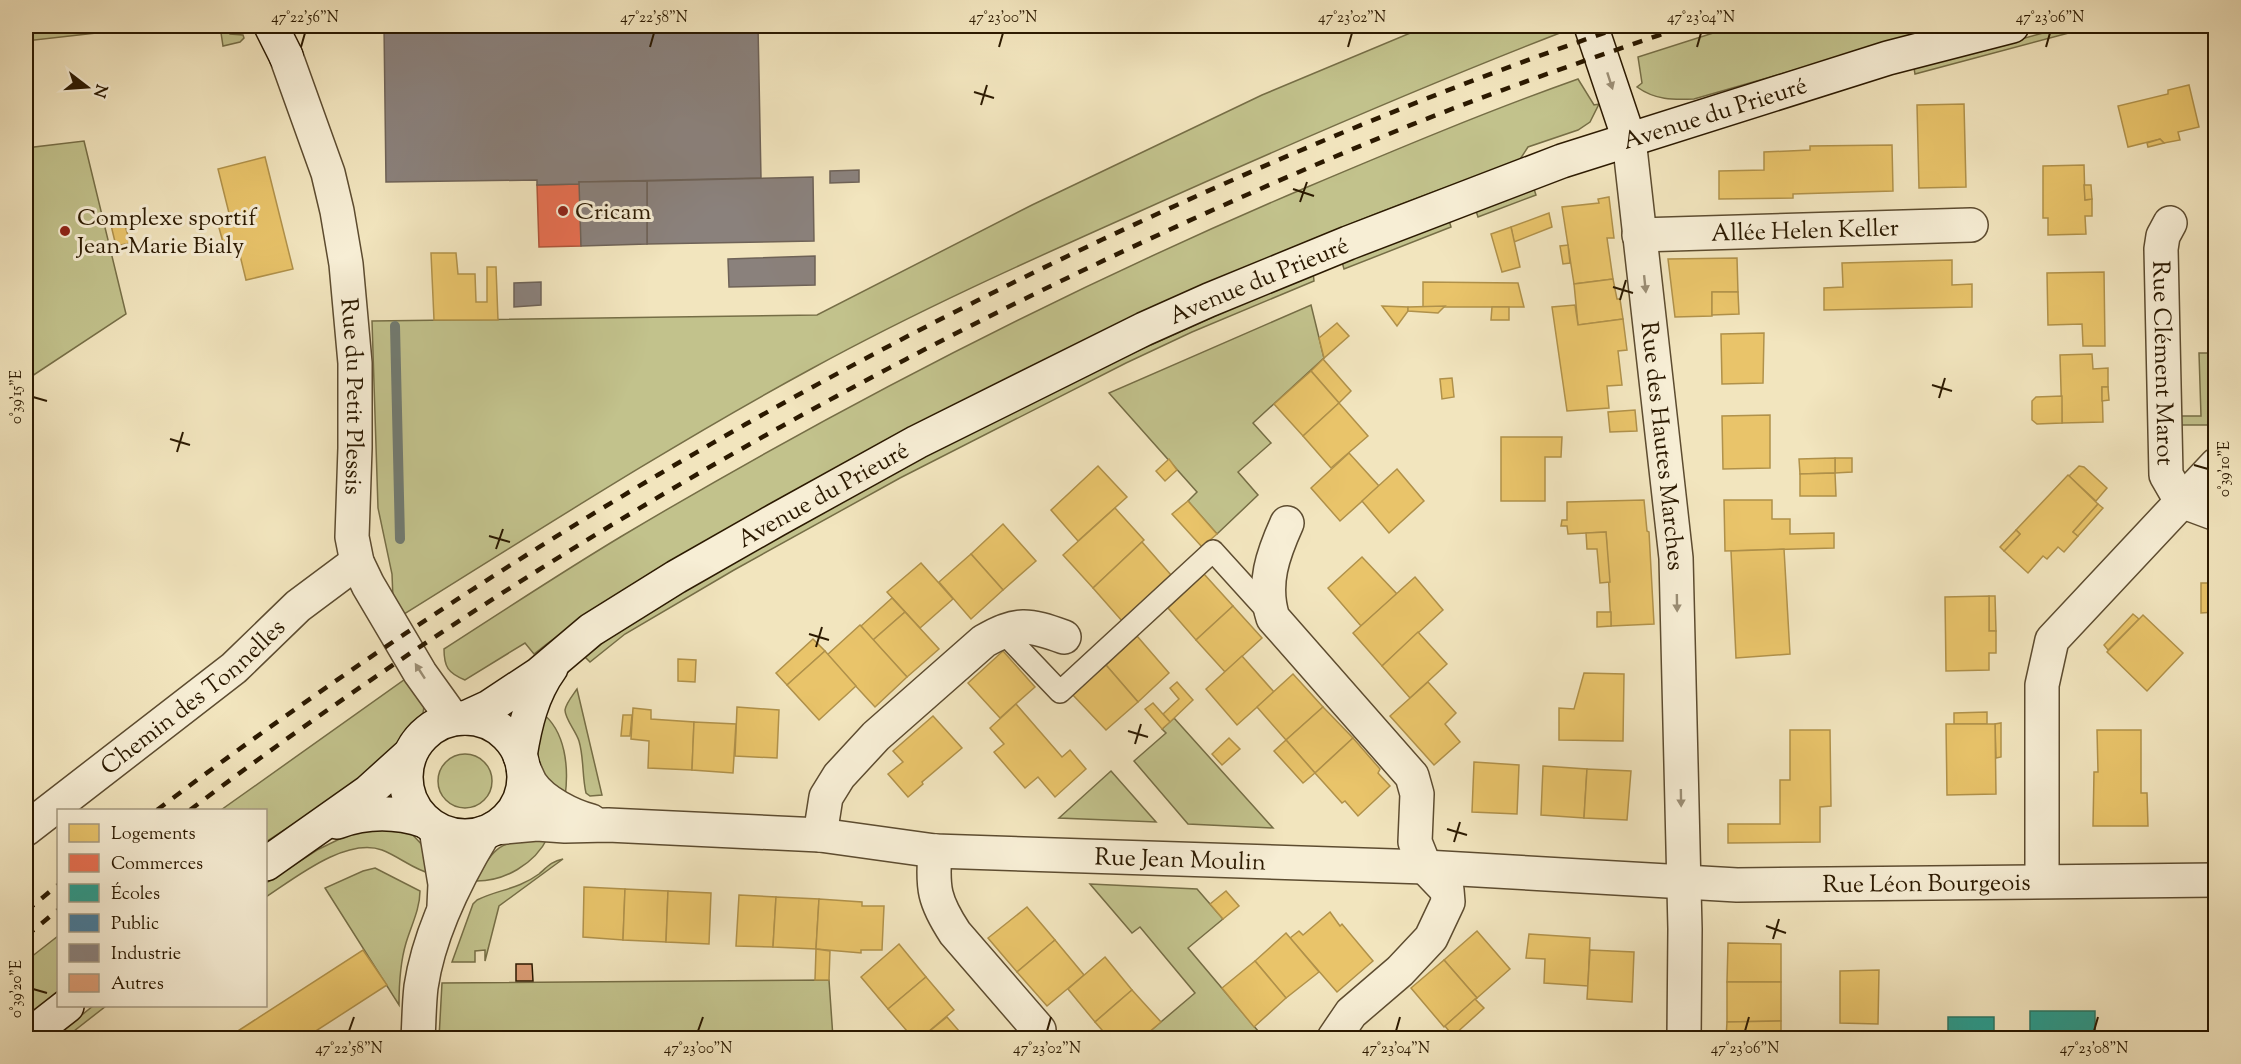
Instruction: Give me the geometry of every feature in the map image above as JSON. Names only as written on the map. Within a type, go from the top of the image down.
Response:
[{"type":"street","name":"Rue du Petit Plessis","points":[[271,26],[285,41],[328,173],[346,264],[352,324],[356,448],[352,537],[357,562],[420,673],[459,718]]},
{"type":"street","name":"Rue des Hautes Marches","points":[[1591,26],[1629,140],[1676,558],[1685,930],[1684,1038]]},
{"type":"street","name":"Avenue du Prieuré","points":[[459,718],[489,707],[539,674],[591,630],[676,577],[776,520],[917,442],[1144,329],[1209,300],[1348,243],[1562,161],[1888,58],[2012,26]]},
{"type":"street","name":"Rue Clément Marot","points":[[2170,223],[2163,236],[2161,249],[2166,474],[2181,501]]},
{"type":"street","name":"Allée Helen Keller","points":[[1639,235],[1971,225]]},
{"type":"street","name":"Rue Clément Marot","points":[[2042,881],[2042,685],[2052,640],[2216,465]]},
{"type":"street","points":[[2181,501],[2216,514]]},
{"type":"street","points":[[1287,523],[1272,557],[1269,576],[1269,606],[1274,618],[1412,776],[1417,794],[1415,842],[1425,867],[1447,890],[1448,902],[1443,917],[1431,938],[1400,971],[1351,1013],[1334,1038]]},
{"type":"street","name":"Chemin des Tonnelles","points":[[26,829],[234,668],[298,606],[357,562]]},
{"type":"street","points":[[820,835],[826,797],[839,776],[876,736],[975,649],[1002,631],[1016,626],[1034,627],[1064,637]]},
{"type":"street","name":"Avenue du Prieuré","points":[[521,761],[526,721],[545,676],[559,657]]},
{"type":"street","points":[[267,863],[368,792],[410,754],[423,736],[442,723],[459,718],[488,723],[498,728],[514,745],[521,761],[522,790],[513,812],[490,830],[471,854],[443,914],[421,986],[418,1038]]},
{"type":"street","points":[[410,754],[407,766],[407,788],[410,800],[431,825],[445,884],[443,914]]},
{"type":"street","name":"Rue Jean Moulin","points":[[521,761],[532,785],[552,802],[584,819],[608,825]]},
{"type":"street","points":[[303,838],[329,825],[368,813],[395,814],[460,836],[490,830]]},
{"type":"street","name":"Rue Jean Moulin","points":[[490,830],[537,824],[608,825],[820,835],[935,851],[1425,867],[1638,879]]},
{"type":"street","points":[[935,851],[935,895],[944,916],[955,933],[1039,1030]]},
{"type":"street","name":"Rue Léon Bourgeois","points":[[1638,879],[1737,885],[2216,880]]},
{"type":"street","points":[[26,1038],[65,1007]]},
{"type":"lane","points":[[1002,631],[1060,692],[1213,551],[1274,618]]},
{"type":"green space","points":[[26,26],[149,26],[149,27],[26,41]]},
{"type":"green space","points":[[220,26],[225,26],[230,34],[243,35],[244,38],[240,42],[223,46]]},
{"type":"green space","points":[[1427,26],[1563,26],[1565,31],[1403,96],[1243,165],[891,327],[707,428],[401,616],[393,599],[392,574],[378,508],[372,321],[817,315],[1032,205],[1262,95]]},
{"type":"green space","points":[[1735,26],[1947,26],[1694,99],[1664,98],[1637,87],[1642,83],[1638,57]]},
{"type":"green space","points":[[2069,26],[2095,26],[1915,74],[1914,68]]},
{"type":"green space","points":[[1578,79],[1594,105],[1599,104],[1590,122],[1578,130],[1528,147],[1519,161],[1398,205],[1285,251],[1142,314],[931,419],[693,550],[596,609],[534,654],[525,643],[465,680],[448,669],[444,649],[600,550],[788,440],[958,350],[1217,226],[1440,132]]},
{"type":"green space","name":"Complexe sportif Jean-Marie Bialy","points":[[84,141],[126,314],[26,380],[26,148]]},
{"type":"green space","points":[[1534,189],[1536,195],[1478,217],[1476,211]]},
{"type":"green space","points":[[1449,220],[1451,227],[1344,269],[1342,262]]},
{"type":"green space","points":[[1313,272],[1314,281],[1192,332],[1126,363],[900,478],[734,570],[625,634],[590,662],[585,657],[621,628],[895,471],[1124,357]]},
{"type":"green space","points":[[1311,305],[1324,358],[1253,423],[1271,443],[1238,472],[1258,495],[1217,534],[1188,501],[1197,492],[1109,393]]},
{"type":"green space","points":[[2199,353],[2209,353],[2215,359],[2215,425],[2173,425],[2174,416],[2201,416]]},
{"type":"green space","points":[[411,675],[424,706],[423,713],[407,728],[392,753],[335,797],[267,841],[267,809],[222,809]]},
{"type":"green space","points":[[577,689],[602,795],[590,796],[586,793],[579,741],[565,714],[567,705]]},
{"type":"green space","points":[[541,712],[556,729],[561,740],[566,762],[565,797],[541,769],[537,745]]},
{"type":"green space","points":[[1174,718],[1273,828],[1188,824],[1134,761],[1166,733],[1162,729]]},
{"type":"green space","points":[[465,754],[475,756],[484,762],[490,771],[492,781],[490,791],[484,800],[475,806],[465,808],[455,806],[446,800],[440,791],[438,781],[440,771],[446,762],[455,756]]},
{"type":"green space","points":[[1111,771],[1156,822],[1059,818]]},
{"type":"green space","points":[[362,828],[410,832],[424,847],[432,874],[419,870],[382,850],[353,849],[321,861],[267,896],[267,882],[317,850]]},
{"type":"green space","points":[[548,837],[535,855],[517,870],[485,881],[474,881],[496,850],[510,843]]},
{"type":"green space","points":[[563,859],[499,906],[485,961],[485,950],[475,951],[475,962],[452,962],[473,904],[477,900],[523,883]]},
{"type":"green space","points":[[375,868],[420,891],[417,911],[402,958],[399,1005],[325,888]]},
{"type":"green space","points":[[1090,884],[1197,889],[1223,919],[1188,948],[1264,1038],[1142,1038],[1195,993],[1140,927],[1132,933]]},
{"type":"green space","points":[[57,937],[57,992],[26,1018],[26,961]]},
{"type":"green space","points":[[829,980],[833,1038],[439,1038],[442,983]]},
{"type":"green space","points":[[92,1007],[105,1007],[65,1038],[53,1038]]},
{"type":"building: Logements","points":[[2189,85],[2199,127],[2178,132],[2180,140],[2164,143],[2160,139],[2128,147],[2118,106],[2168,94],[2168,90]]},
{"type":"building: Logements","points":[[2216,89],[2216,120],[2208,91]]},
{"type":"building: Logements","points":[[1964,104],[1966,187],[1919,188],[1917,105]]},
{"type":"building: Logements","points":[[2160,139],[2164,143],[2148,147],[2147,143]]},
{"type":"building: Logements","points":[[1892,145],[1893,191],[1793,194],[1793,198],[1719,199],[1719,171],[1764,170],[1764,152],[1810,150],[1810,146]]},
{"type":"building: Logements","points":[[265,157],[293,269],[246,280],[237,243],[224,246],[218,224],[231,221],[218,169]]},
{"type":"building: Logements","points":[[2084,165],[2085,200],[2092,199],[2092,216],[2085,216],[2086,234],[2048,235],[2048,218],[2043,218],[2043,166]]},
{"type":"building: Logements","points":[[2084,185],[2091,185],[2092,199],[2085,200]]},
{"type":"building: Logements","points":[[1609,197],[1614,238],[1607,238],[1613,279],[1574,284],[1562,207],[1599,203],[1598,199]]},
{"type":"building: Logements","points":[[1549,213],[1552,227],[1514,242],[1511,227]]},
{"type":"building: Logements","points":[[123,218],[130,243],[116,246],[110,221]]},
{"type":"building: Logements","points":[[1511,227],[1520,267],[1502,272],[1491,234]]},
{"type":"building: Logements","points":[[1568,245],[1570,263],[1563,264],[1560,246]]},
{"type":"building: Logements","points":[[431,253],[456,253],[458,274],[475,274],[476,302],[487,302],[487,267],[496,267],[498,320],[434,320]]},
{"type":"building: Logements","points":[[1737,258],[1738,292],[1712,292],[1712,316],[1675,317],[1668,259]]},
{"type":"building: Logements","points":[[1952,260],[1952,285],[1972,284],[1972,307],[1824,310],[1824,288],[1843,287],[1842,263]]},
{"type":"building: Logements","points":[[2104,272],[2105,346],[2083,346],[2082,324],[2048,325],[2047,273]]},
{"type":"building: Logements","points":[[1613,279],[1617,299],[1620,299],[1623,319],[1578,325],[1574,284]]},
{"type":"building: Logements","points":[[1423,282],[1518,283],[1524,307],[1423,307]]},
{"type":"building: Logements","points":[[1712,292],[1738,292],[1739,314],[1712,315]]},
{"type":"building: Logements","points":[[1575,305],[1578,325],[1623,319],[1627,350],[1618,351],[1622,385],[1607,386],[1609,408],[1567,411],[1552,307]]},
{"type":"building: Logements","points":[[1382,306],[1408,307],[1408,311],[1397,326]]},
{"type":"building: Logements","points":[[1445,306],[1438,313],[1408,311],[1408,307]]},
{"type":"building: Logements","points":[[1492,307],[1509,307],[1509,320],[1491,320]]},
{"type":"building: Logements","points":[[1337,323],[1349,336],[1324,358],[1319,338]]},
{"type":"building: Logements","points":[[1764,333],[1763,383],[1722,384],[1721,334]]},
{"type":"building: Logements","points":[[2092,354],[2093,369],[2108,368],[2108,387],[2102,387],[2103,422],[2062,423],[2060,355]]},
{"type":"building: Logements","points":[[1323,359],[1351,391],[1339,403],[1311,371]]},
{"type":"building: Logements","points":[[1311,371],[1339,403],[1303,436],[1274,404]]},
{"type":"building: Logements","points":[[1452,378],[1454,397],[1442,399],[1440,379]]},
{"type":"building: Logements","points":[[2102,387],[2108,387],[2109,400],[2102,401]]},
{"type":"building: Logements","points":[[2062,396],[2062,423],[2037,424],[2032,420],[2032,401],[2036,397]]},
{"type":"building: Logements","points":[[1339,403],[1368,436],[1331,468],[1303,436]]},
{"type":"building: Logements","points":[[1635,410],[1637,431],[1610,432],[1608,412]]},
{"type":"building: Logements","points":[[1770,415],[1770,468],[1723,469],[1722,416]]},
{"type":"building: Logements","points":[[1501,437],[1562,437],[1561,457],[1545,457],[1545,501],[1501,501]]},
{"type":"building: Logements","points":[[1349,453],[1379,486],[1340,521],[1311,488]]},
{"type":"building: Logements","points":[[1835,458],[1852,458],[1852,472],[1835,473]]},
{"type":"building: Logements","points":[[1835,458],[1835,473],[1800,474],[1799,459]]},
{"type":"building: Logements","points":[[1169,459],[1177,470],[1165,481],[1156,471]]},
{"type":"building: Logements","points":[[1098,466],[1127,497],[1078,541],[1051,510]]},
{"type":"building: Logements","points":[[2079,466],[2084,467],[2107,488],[2096,501],[2069,476]]},
{"type":"building: Logements","points":[[1397,469],[1424,501],[1389,533],[1362,501]]},
{"type":"building: Logements","points":[[1835,473],[1836,496],[1800,496],[1800,474]]},
{"type":"building: Logements","points":[[2068,475],[2098,504],[2073,532],[2078,536],[2064,552],[2058,547],[2047,559],[2043,556],[2028,573],[2004,551],[2020,534],[2016,530]]},
{"type":"building: Logements","points":[[1644,500],[1647,531],[1649,532],[1654,624],[1611,626],[1606,532],[1568,534],[1567,526],[1561,526],[1562,520],[1567,520],[1567,502]]},
{"type":"building: Logements","points":[[1724,500],[1772,500],[1772,519],[1790,519],[1790,534],[1834,533],[1834,548],[1725,551]]},
{"type":"building: Logements","points":[[1188,501],[1217,534],[1202,547],[1172,514]]},
{"type":"building: Logements","points":[[2098,504],[2103,508],[2078,536],[2073,532]]},
{"type":"building: Logements","points":[[1115,508],[1144,540],[1093,588],[1063,555]]},
{"type":"building: Logements","points":[[1003,524],[1036,561],[1003,590],[971,554]]},
{"type":"building: Logements","points":[[2016,530],[2020,534],[2004,551],[2000,547]]},
{"type":"building: Logements","points":[[1606,532],[1610,582],[1600,583],[1597,549],[1587,549],[1586,533]]},
{"type":"building: Logements","points":[[1142,542],[1171,575],[1122,621],[1093,588]]},
{"type":"building: Logements","points":[[1784,549],[1790,654],[1736,658],[1731,551]]},
{"type":"building: Logements","points":[[971,554],[1003,590],[971,619],[939,582]]},
{"type":"building: Logements","points":[[1362,557],[1397,594],[1361,626],[1328,588]]},
{"type":"building: Logements","points":[[921,563],[953,599],[920,628],[887,592]]},
{"type":"building: Logements","points":[[1204,574],[1233,606],[1196,640],[1168,608]]},
{"type":"building: Logements","points":[[1415,577],[1443,610],[1382,666],[1353,633]]},
{"type":"building: Logements","points":[[2201,583],[2216,583],[2216,612],[2201,613]]},
{"type":"building: Logements","points":[[1989,596],[1995,596],[1996,631],[1989,631]]},
{"type":"building: Logements","points":[[1989,596],[1989,631],[1996,631],[1996,653],[1989,653],[1989,670],[1946,671],[1945,597]]},
{"type":"building: Logements","points":[[892,598],[905,612],[873,640],[861,626]]},
{"type":"building: Logements","points":[[1233,606],[1262,638],[1225,672],[1196,640]]},
{"type":"building: Logements","points":[[905,612],[939,649],[907,677],[873,640]]},
{"type":"building: Logements","points":[[1597,612],[1611,612],[1611,626],[1597,627]]},
{"type":"building: Logements","points":[[2133,614],[2139,619],[2108,650],[2104,645]]},
{"type":"building: Logements","points":[[2143,615],[2183,653],[2147,691],[2107,652]]},
{"type":"building: Logements","points":[[860,625],[907,677],[875,707],[827,655]]},
{"type":"building: Logements","points":[[1418,632],[1447,664],[1410,698],[1382,666]]},
{"type":"building: Logements","points":[[1137,636],[1169,673],[1138,702],[1106,665]]},
{"type":"building: Logements","points":[[813,639],[825,651],[787,685],[776,673]]},
{"type":"building: Logements","points":[[825,651],[856,686],[819,720],[787,685]]},
{"type":"building: Logements","points":[[1003,651],[1035,687],[1000,718],[968,683]]},
{"type":"building: Logements","points":[[1242,656],[1274,692],[1237,725],[1206,689]]},
{"type":"building: Logements","points":[[678,659],[696,660],[695,682],[678,681]]},
{"type":"building: Logements","points":[[1106,665],[1138,702],[1106,730],[1072,694]]},
{"type":"building: Logements","points":[[1584,673],[1624,674],[1623,741],[1559,740],[1559,708],[1574,709]]},
{"type":"building: Logements","points":[[1293,674],[1323,707],[1286,740],[1257,707]]},
{"type":"building: Logements","points":[[1177,682],[1193,700],[1170,722],[1163,714],[1179,699],[1170,688]]},
{"type":"building: Logements","points":[[1428,682],[1456,713],[1445,724],[1460,742],[1434,765],[1390,716]]},
{"type":"building: Logements","points":[[1153,703],[1170,722],[1162,729],[1145,709]]},
{"type":"building: Logements","points":[[1016,704],[1062,757],[1070,750],[1086,769],[1055,797],[1038,777],[1025,788],[994,752],[1004,744],[990,728]]},
{"type":"building: Logements","points":[[737,707],[779,710],[777,758],[735,756]]},
{"type":"building: Logements","points":[[1323,707],[1353,738],[1315,773],[1286,740]]},
{"type":"building: Logements","points":[[633,708],[651,710],[651,719],[694,722],[692,770],[648,768],[649,741],[631,739]]},
{"type":"building: Logements","points":[[1987,712],[1987,724],[1954,724],[1954,713]]},
{"type":"building: Logements","points":[[623,715],[632,715],[630,736],[621,736]]},
{"type":"building: Logements","points":[[933,716],[962,748],[908,797],[888,774],[903,762],[893,751]]},
{"type":"building: Logements","points":[[694,722],[736,724],[733,773],[692,770]]},
{"type":"building: Logements","points":[[2001,723],[2001,757],[1996,758],[1995,724]]},
{"type":"building: Logements","points":[[1946,724],[1995,724],[1996,794],[1947,795]]},
{"type":"building: Logements","points":[[1790,730],[1830,730],[1831,806],[1820,807],[1820,842],[1728,843],[1728,824],[1780,824],[1780,780],[1790,780]]},
{"type":"building: Logements","points":[[2097,730],[2141,730],[2141,793],[2147,793],[2148,826],[2093,826],[2094,772],[2098,772]]},
{"type":"building: Logements","points":[[1229,738],[1240,749],[1222,765],[1212,754]]},
{"type":"building: Logements","points":[[1353,738],[1380,769],[1378,773],[1390,786],[1358,816],[1345,801],[1342,803],[1315,773]]},
{"type":"building: Logements","points":[[1286,740],[1315,773],[1303,783],[1274,751]]},
{"type":"building: Logements","points":[[1474,762],[1519,765],[1517,814],[1472,812]]},
{"type":"building: Logements","points":[[1543,766],[1587,769],[1584,818],[1541,815]]},
{"type":"building: Logements","points":[[1587,769],[1631,771],[1627,820],[1584,818]]},
{"type":"building: Logements","points":[[584,887],[625,889],[623,940],[583,937]]},
{"type":"building: Logements","points":[[625,889],[668,891],[666,942],[623,940]]},
{"type":"building: Logements","points":[[668,891],[711,893],[709,944],[666,942]]},
{"type":"building: Logements","points":[[1226,891],[1239,906],[1223,919],[1210,904]]},
{"type":"building: Logements","points":[[739,895],[776,897],[773,947],[736,946]]},
{"type":"building: Logements","points":[[776,897],[819,899],[816,949],[773,947]]},
{"type":"building: Logements","points":[[819,899],[862,902],[862,906],[884,906],[882,950],[861,950],[861,953],[816,949]]},
{"type":"building: Logements","points":[[1027,907],[1055,940],[1017,972],[988,938]]},
{"type":"building: Logements","points":[[1330,912],[1373,961],[1337,992],[1290,938],[1299,931],[1303,935]]},
{"type":"building: Logements","points":[[1477,931],[1510,969],[1477,998],[1444,960]]},
{"type":"building: Logements","points":[[1286,933],[1319,972],[1286,998],[1255,961]]},
{"type":"building: Logements","points":[[1529,934],[1590,938],[1588,986],[1544,983],[1545,959],[1526,958]]},
{"type":"building: Logements","points":[[1055,940],[1084,975],[1047,1006],[1017,972]]},
{"type":"building: Logements","points":[[1728,943],[1781,944],[1781,982],[1727,982]]},
{"type":"building: Logements","points":[[899,944],[926,977],[888,1009],[861,977]]},
{"type":"building: Logements","points":[[816,949],[830,951],[829,980],[815,980]]},
{"type":"building: Logements","points":[[363,950],[387,985],[305,1038],[227,1038]]},
{"type":"building: Logements","points":[[1590,950],[1634,952],[1632,1002],[1587,999]]},
{"type":"building: Logements","points":[[1105,957],[1132,990],[1095,1022],[1068,989]]},
{"type":"building: Logements","points":[[1444,960],[1477,998],[1444,1027],[1411,988]]},
{"type":"building: Logements","points":[[1255,961],[1286,998],[1254,1027],[1222,988]]},
{"type":"building: Logements","points":[[1879,970],[1878,1024],[1840,1023],[1840,971]]},
{"type":"building: Logements","points":[[926,977],[954,1010],[921,1038],[913,1038],[888,1009]]},
{"type":"building: Logements","points":[[1727,982],[1781,982],[1781,1021],[1727,1022]]},
{"type":"building: Logements","points":[[1132,990],[1161,1022],[1142,1038],[1109,1038],[1095,1022]]},
{"type":"building: Logements","points":[[1475,999],[1484,1008],[1453,1036],[1445,1026]]},
{"type":"building: Logements","points":[[947,1017],[965,1038],[921,1038]]},
{"type":"building: Logements","points":[[1781,1021],[1781,1038],[1726,1038],[1727,1022]]},
{"type":"building: Commerces","points":[[580,184],[581,246],[539,247],[537,185]]},
{"type":"building: Écoles","points":[[2030,1011],[2095,1011],[2095,1038],[1948,1038],[1948,1017],[1994,1017],[1994,1036],[2030,1037]]},
{"type":"building: Public","points":[[26,204],[33,302],[26,303]]},
{"type":"building: Industrie","points":[[384,26],[758,26],[761,178],[537,185],[537,180],[386,182]]},
{"type":"building: Industrie","points":[[859,170],[859,182],[830,183],[830,171]]},
{"type":"building: Industrie","points":[[813,177],[814,241],[647,244],[647,181]]},
{"type":"building: Industrie","points":[[647,181],[647,244],[581,246],[579,182]]},
{"type":"building: Industrie","points":[[815,256],[815,285],[729,287],[728,259]]},
{"type":"building: Industrie","points":[[541,282],[541,305],[514,307],[514,283]]},
{"type":"building: Autres","points":[[516,964],[532,964],[533,981],[516,981]]},
{"type":"waterway","points":[[395,326],[400,539]]},
{"type":"railway","points":[[158,809],[391,643],[511,565],[634,489],[884,348],[1012,283],[1261,167],[1503,69],[1625,26]]},
{"type":"railway","points":[[191,809],[331,707],[476,610],[624,517],[776,430],[930,347],[1087,269],[1246,195],[1406,127],[1510,87],[1686,26]]},
{"type":"railway","points":[[26,911],[57,886]]},
{"type":"railway","points":[[26,936],[57,911]]},
{"type":"place","name":"Cricam","points":[[563,211]]},
{"type":"place","name":"Complexe sportif Jean-Marie Bialy","points":[[65,231]]}]
